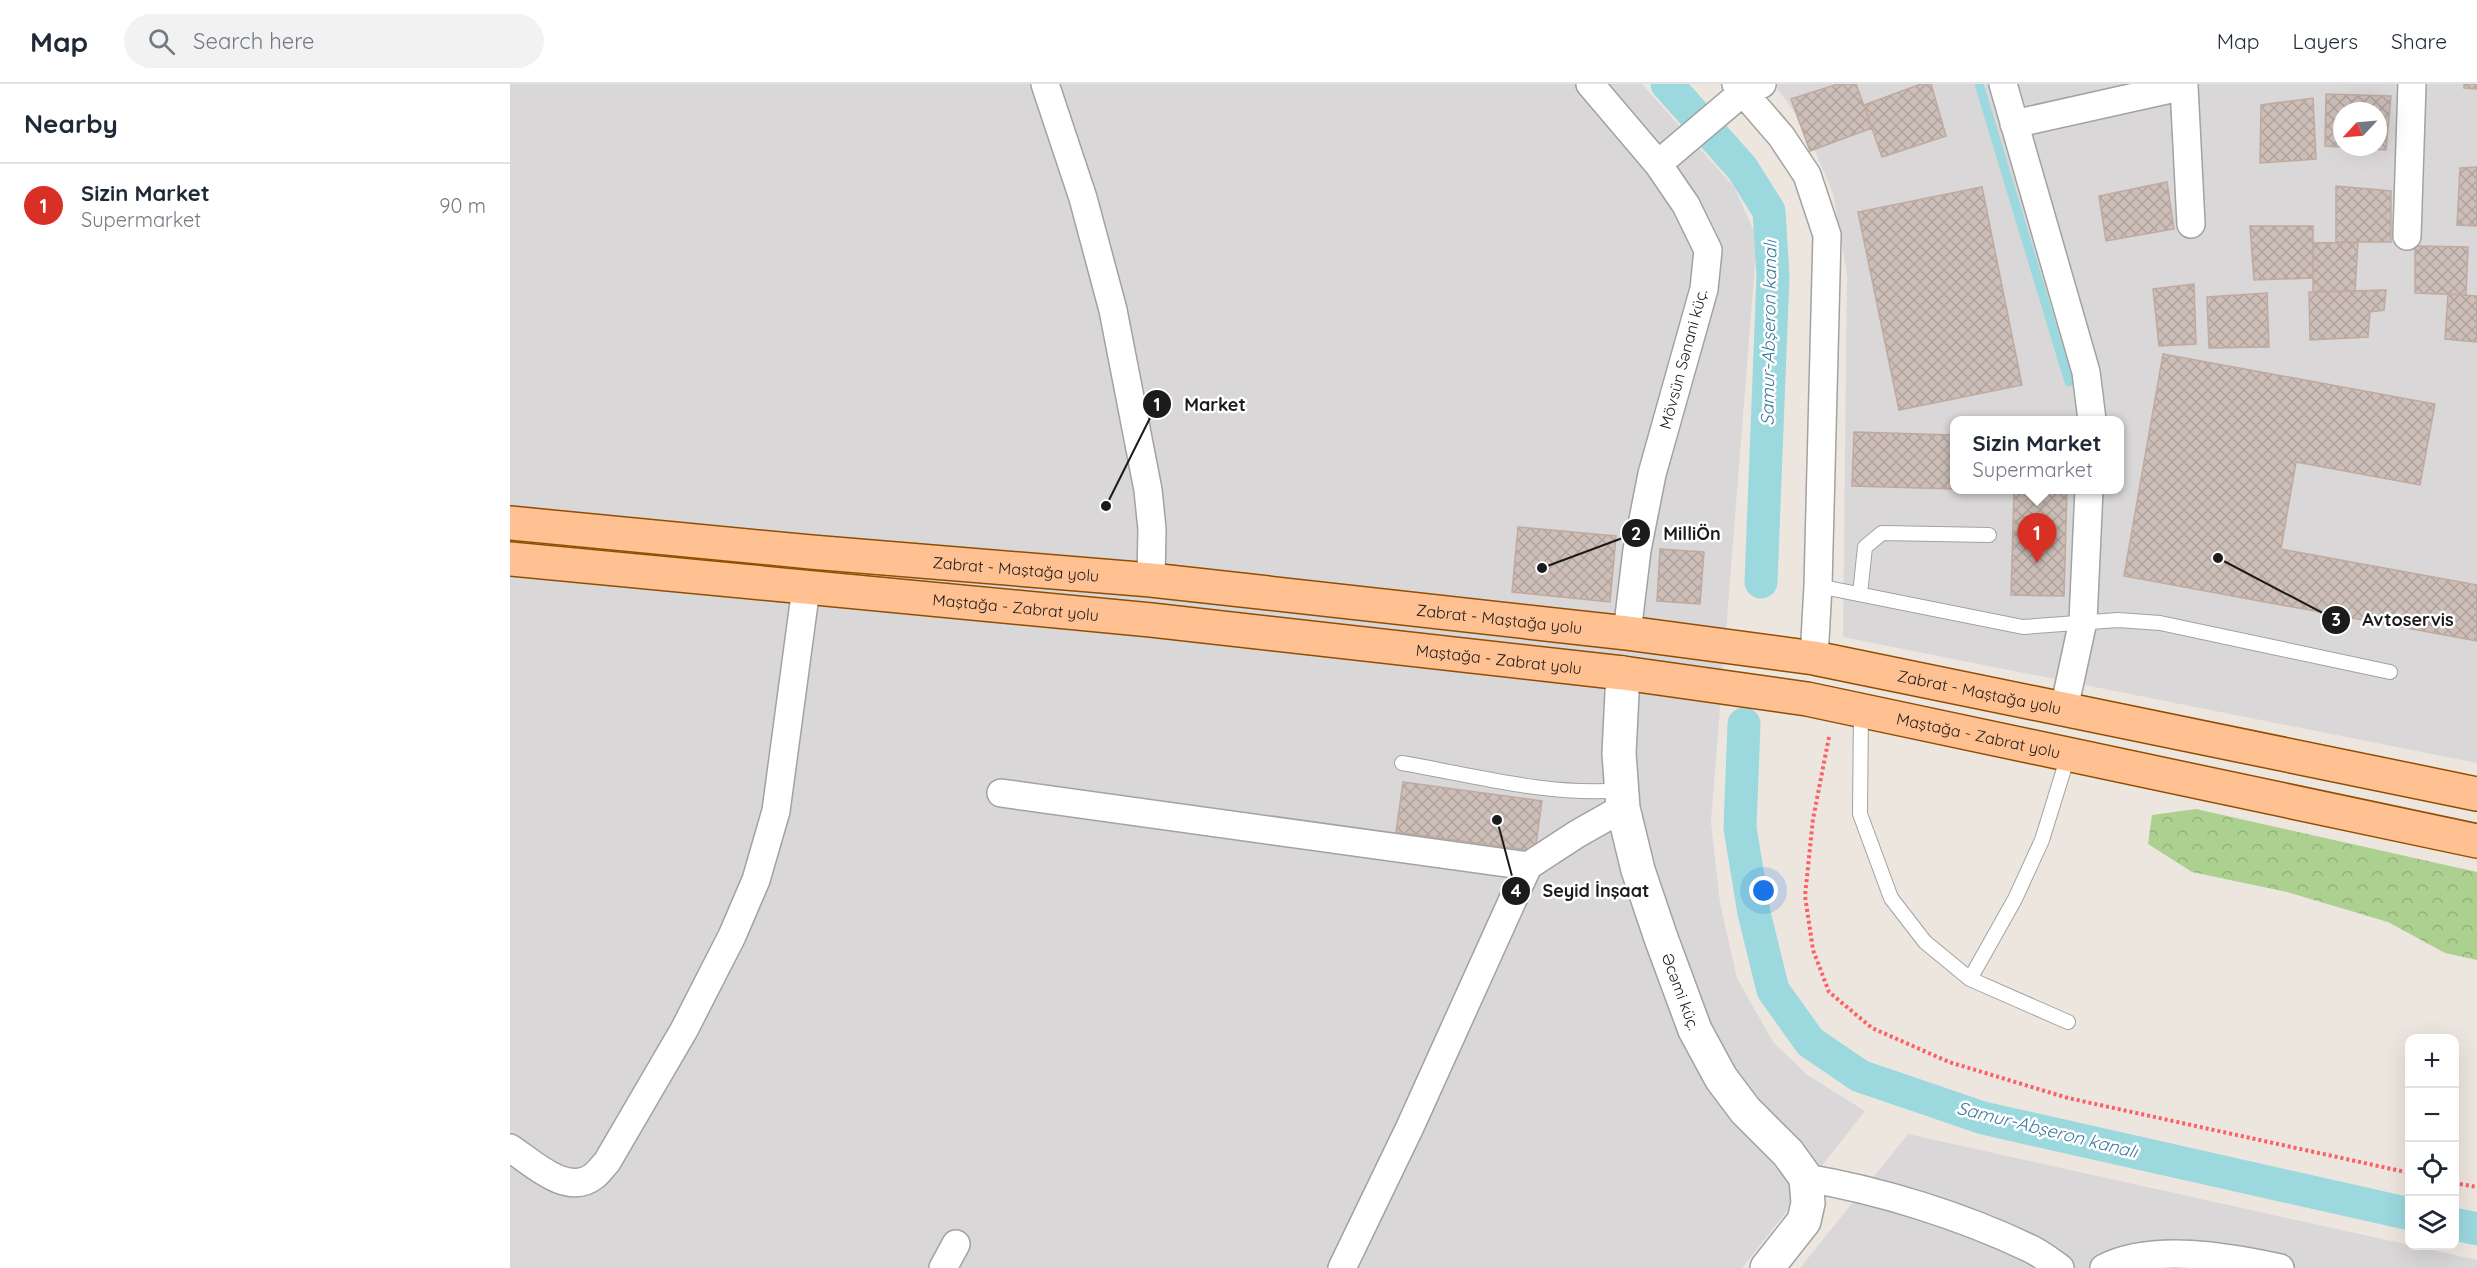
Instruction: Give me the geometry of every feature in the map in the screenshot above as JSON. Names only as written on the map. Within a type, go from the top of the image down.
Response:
[{"type":"main road","name":"Zabrat - Maştağa yolu","points":[[510,523],[823,553],[1151,580],[1626,633],[1814,658],[2477,794]]},
{"type":"main road","name":"Maştağa - Zabrat yolu","points":[[510,559],[1151,620],[1623,673],[1807,699],[2477,841]]},
{"type":"main road","points":[[1623,673],[1626,633]]},
{"type":"street","points":[[1045,84],[1083,198],[1113,310],[1148,489],[1152,529],[1151,580]]},
{"type":"street","name":"Mövsün Sənani küç.","points":[[1590,84],[1658,164],[1686,205],[1708,250],[1704,289],[1652,474],[1626,633]]},
{"type":"street","points":[[2003,84],[2086,372],[2091,416]]},
{"type":"street","points":[[2407,236],[2412,84]]},
{"type":"street","points":[[2014,124],[2183,85],[2191,224]]},
{"type":"street","points":[[1658,164],[1747,87],[1807,175],[1827,235],[1814,658]]},
{"type":"street","points":[[2064,709],[2083,621],[2089,494]]},
{"type":"street","points":[[510,1148],[565,1184],[580,1183],[594,1176],[607,1162],[684,1030],[732,936],[756,880],[776,812],[806,588]]},
{"type":"street","name":"Əcəmi küç.","points":[[1623,673],[1618,753],[1623,799],[1638,870],[1695,1030],[1721,1078],[1744,1110],[1788,1153],[1806,1178]]},
{"type":"street","points":[[1001,793],[1528,866]]},
{"type":"street","points":[[1342,1268],[1410,1126],[1528,866],[1623,799]]},
{"type":"street","points":[[1767,1268],[1804,1221],[1808,1203],[1806,1178],[1846,1185],[1962,1221],[2031,1249],[2060,1268]]},
{"type":"street","points":[[943,1268],[956,1244]]},
{"type":"street","points":[[2104,1268],[2141,1257],[2186,1254],[2280,1268]]},
{"type":"lane","points":[[1860,594],[1865,547],[1882,532],[1989,536]]},
{"type":"lane","points":[[1818,586],[2024,627],[2052,626],[2083,621],[2118,620],[2160,623],[2390,672]]},
{"type":"lane","points":[[1861,710],[1860,814],[1892,898],[1925,942],[1970,979],[2068,1022]]},
{"type":"lane","points":[[1970,979],[2015,898],[2042,840],[2068,756]]},
{"type":"lane","points":[[1402,763],[1566,791],[1595,792],[1623,799]]},
{"type":"path","points":[[2459,1184],[2477,1187]]},
{"type":"shaded area","points":[[510,84],[1642,84],[1734,187],[1757,238],[1711,822],[1720,903],[1737,978],[1773,1042],[1806,1074],[1865,1111],[1742,1268],[510,1268]]},
{"type":"shaded area","points":[[1774,84],[2477,84],[2477,763],[1843,637],[1847,275],[1833,193],[1805,127]]},
{"type":"shaded area","points":[[1908,1134],[2405,1244],[2405,1250],[2432,1250],[2477,1260],[2477,1268],[1800,1268]]},
{"type":"green space","points":[[2196,809],[2477,872],[2477,960],[2445,953],[2388,922],[2287,892],[2192,872],[2148,844],[2152,815]]},
{"type":"building","points":[[1838,84],[1856,84],[1872,128],[1810,151],[1791,99]]},
{"type":"building","points":[[1921,84],[1931,84],[1946,136],[1882,157],[1864,105]]},
{"type":"building","points":[[2464,84],[2477,84],[2477,89],[2464,88]]},
{"type":"building","points":[[2326,94],[2391,96],[2387,139],[2387,102],[2333,102],[2333,147],[2325,146]]},
{"type":"building","points":[[2313,98],[2316,159],[2260,163],[2261,105]]},
{"type":"building","points":[[2477,167],[2477,226],[2457,225],[2460,168]]},
{"type":"building","points":[[2167,182],[2174,229],[2106,241],[2099,196]]},
{"type":"building","points":[[2336,186],[2391,191],[2391,242],[2336,242]]},
{"type":"building","points":[[1982,187],[2022,385],[1899,410],[1858,212]]},
{"type":"building","points":[[2250,226],[2313,226],[2313,278],[2254,280]]},
{"type":"building","points":[[2358,242],[2355,291],[2313,292],[2313,243]]},
{"type":"building","points":[[2415,246],[2468,247],[2466,295],[2415,293]]},
{"type":"building","points":[[2194,284],[2196,344],[2159,346],[2153,289]]},
{"type":"building","points":[[2386,290],[2384,310],[2370,312],[2368,337],[2310,340],[2309,292]]},
{"type":"building","points":[[2267,293],[2269,347],[2209,348],[2207,297]]},
{"type":"building","points":[[2448,294],[2477,296],[2477,342],[2445,339]]},
{"type":"building","points":[[2163,354],[2435,404],[2420,485],[2296,462],[2281,549],[2477,585],[2477,641],[2124,576]]},
{"type":"building","points":[[1854,432],[1950,435],[1950,489],[1852,486]]},
{"type":"building","points":[[2014,494],[2067,494],[2064,596],[2011,595]]},
{"type":"building","points":[[1518,527],[1616,536],[1610,602],[1512,592]]},
{"type":"building","points":[[1660,549],[1704,552],[1700,604],[1657,601]]},
{"type":"building","points":[[1403,782],[1542,801],[1535,851],[1396,832]]},
{"type":"waterway","name":"Samur-Abşeron kanalı","points":[[1667,84],[1742,168],[1769,211],[1773,276],[1761,582]]},
{"type":"waterway","points":[[1979,84],[2069,382]]},
{"type":"waterway","name":"Samur-Abşeron kanalı","points":[[1744,724],[1740,828],[1754,913],[1773,990],[1810,1042],[1860,1076],[1983,1118],[2405,1213]]},
{"type":"waterway","name":"Samur-Abşeron kanalı","points":[[2459,1225],[2477,1229]]},
{"type":"place","name":"Market","points":[[1106,506]]},
{"type":"place","name":"Avtoservis","points":[[2218,558]]},
{"type":"place","name":"Sizin Market","points":[[2037,563]]},
{"type":"place","name":"MilliÖn","points":[[1542,568]]},
{"type":"place","name":"Seyid İnşaat","points":[[1497,820]]}]
